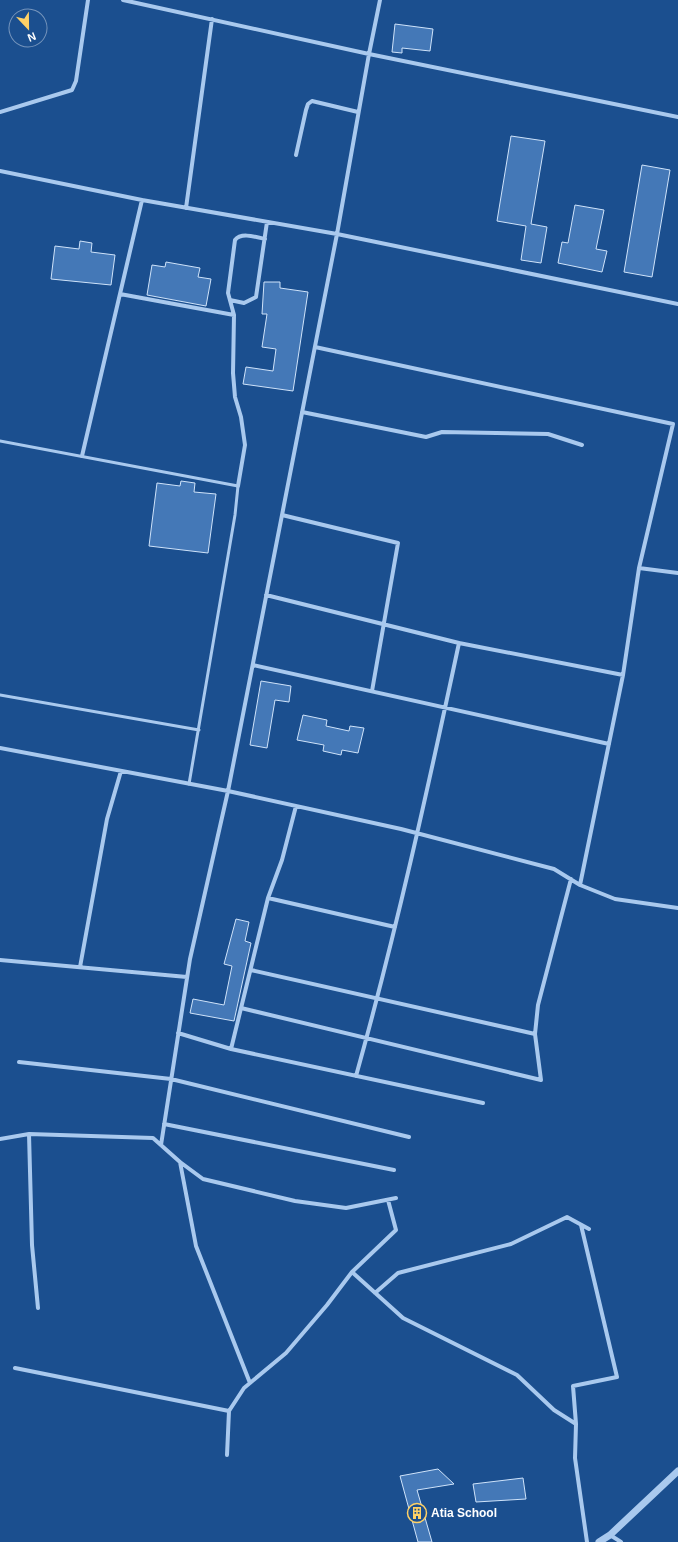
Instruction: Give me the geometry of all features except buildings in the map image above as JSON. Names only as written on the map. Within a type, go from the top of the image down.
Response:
[{"type":"street","points":[[0,112],[72,90],[76,81],[88,0]]},
{"type":"street","points":[[123,0],[369,54],[678,117]]},
{"type":"street","points":[[161,1145],[187,977],[228,791],[253,665],[337,234],[358,112],[380,0]]},
{"type":"street","points":[[186,208],[212,19]]},
{"type":"street","points":[[296,155],[306,110],[308,104],[312,101],[358,112]]},
{"type":"street","points":[[0,171],[142,200],[337,234],[678,304]]},
{"type":"street","points":[[82,456],[142,200]]},
{"type":"street","points":[[230,300],[244,302],[256,297],[267,222]]},
{"type":"street","points":[[238,486],[245,445],[241,417],[235,396],[233,373],[234,315],[230,300],[228,282],[235,240],[237,237],[242,236],[265,239]]},
{"type":"street","points":[[120,294],[234,315]]},
{"type":"street","points":[[315,346],[673,424],[639,568],[623,675],[580,885]]},
{"type":"street","points":[[302,412],[426,437],[442,432],[548,434],[582,445]]},
{"type":"street","points":[[282,515],[398,543],[372,691]]},
{"type":"street","points":[[639,568],[678,573]]},
{"type":"street","points":[[266,595],[459,642],[623,675]]},
{"type":"street","points":[[356,1076],[378,998],[418,834],[459,642]]},
{"type":"street","points":[[253,665],[609,744]]},
{"type":"street","points":[[0,748],[228,791],[418,834],[554,869],[580,885],[616,899],[678,908]]},
{"type":"street","points":[[80,967],[107,819],[121,771]]},
{"type":"street","points":[[231,1049],[268,898],[282,860],[296,806]]},
{"type":"street","points":[[241,1008],[541,1080],[535,1034],[538,1005],[571,879]]},
{"type":"street","points":[[268,898],[395,927]]},
{"type":"street","points":[[0,960],[187,977]]},
{"type":"street","points":[[251,970],[535,1034]]},
{"type":"street","points":[[178,1033],[231,1049],[483,1103]]},
{"type":"street","points":[[19,1062],[171,1079],[409,1137]]},
{"type":"street","points":[[164,1124],[394,1170]]},
{"type":"street","points":[[29,1134],[32,1245],[38,1308]]},
{"type":"street","points":[[0,1138],[29,1134],[153,1138],[180,1162],[203,1178],[295,1200],[346,1208],[396,1198]]},
{"type":"street","points":[[180,1162],[196,1246],[250,1383]]},
{"type":"street","points":[[227,1455],[230,1411],[244,1388],[286,1353],[327,1305],[352,1272],[396,1230],[388,1200]]},
{"type":"street","points":[[375,1293],[398,1274],[511,1244],[567,1217],[589,1229]]},
{"type":"street","points":[[581,1225],[616,1377],[573,1386],[576,1424],[575,1458],[587,1542]]},
{"type":"street","points":[[352,1272],[403,1318],[517,1375],[554,1410],[576,1424]]},
{"type":"street","points":[[15,1368],[230,1411]]},
{"type":"street","points":[[599,1542],[610,1535],[678,1471]]},
{"type":"street","points":[[610,1535],[621,1542]]},
{"type":"lane","points":[[0,441],[238,486],[235,515],[189,784]]},
{"type":"lane","points":[[0,695],[199,730]]},
{"type":"place","name":"Atia School","points":[[417,1513]]}]
